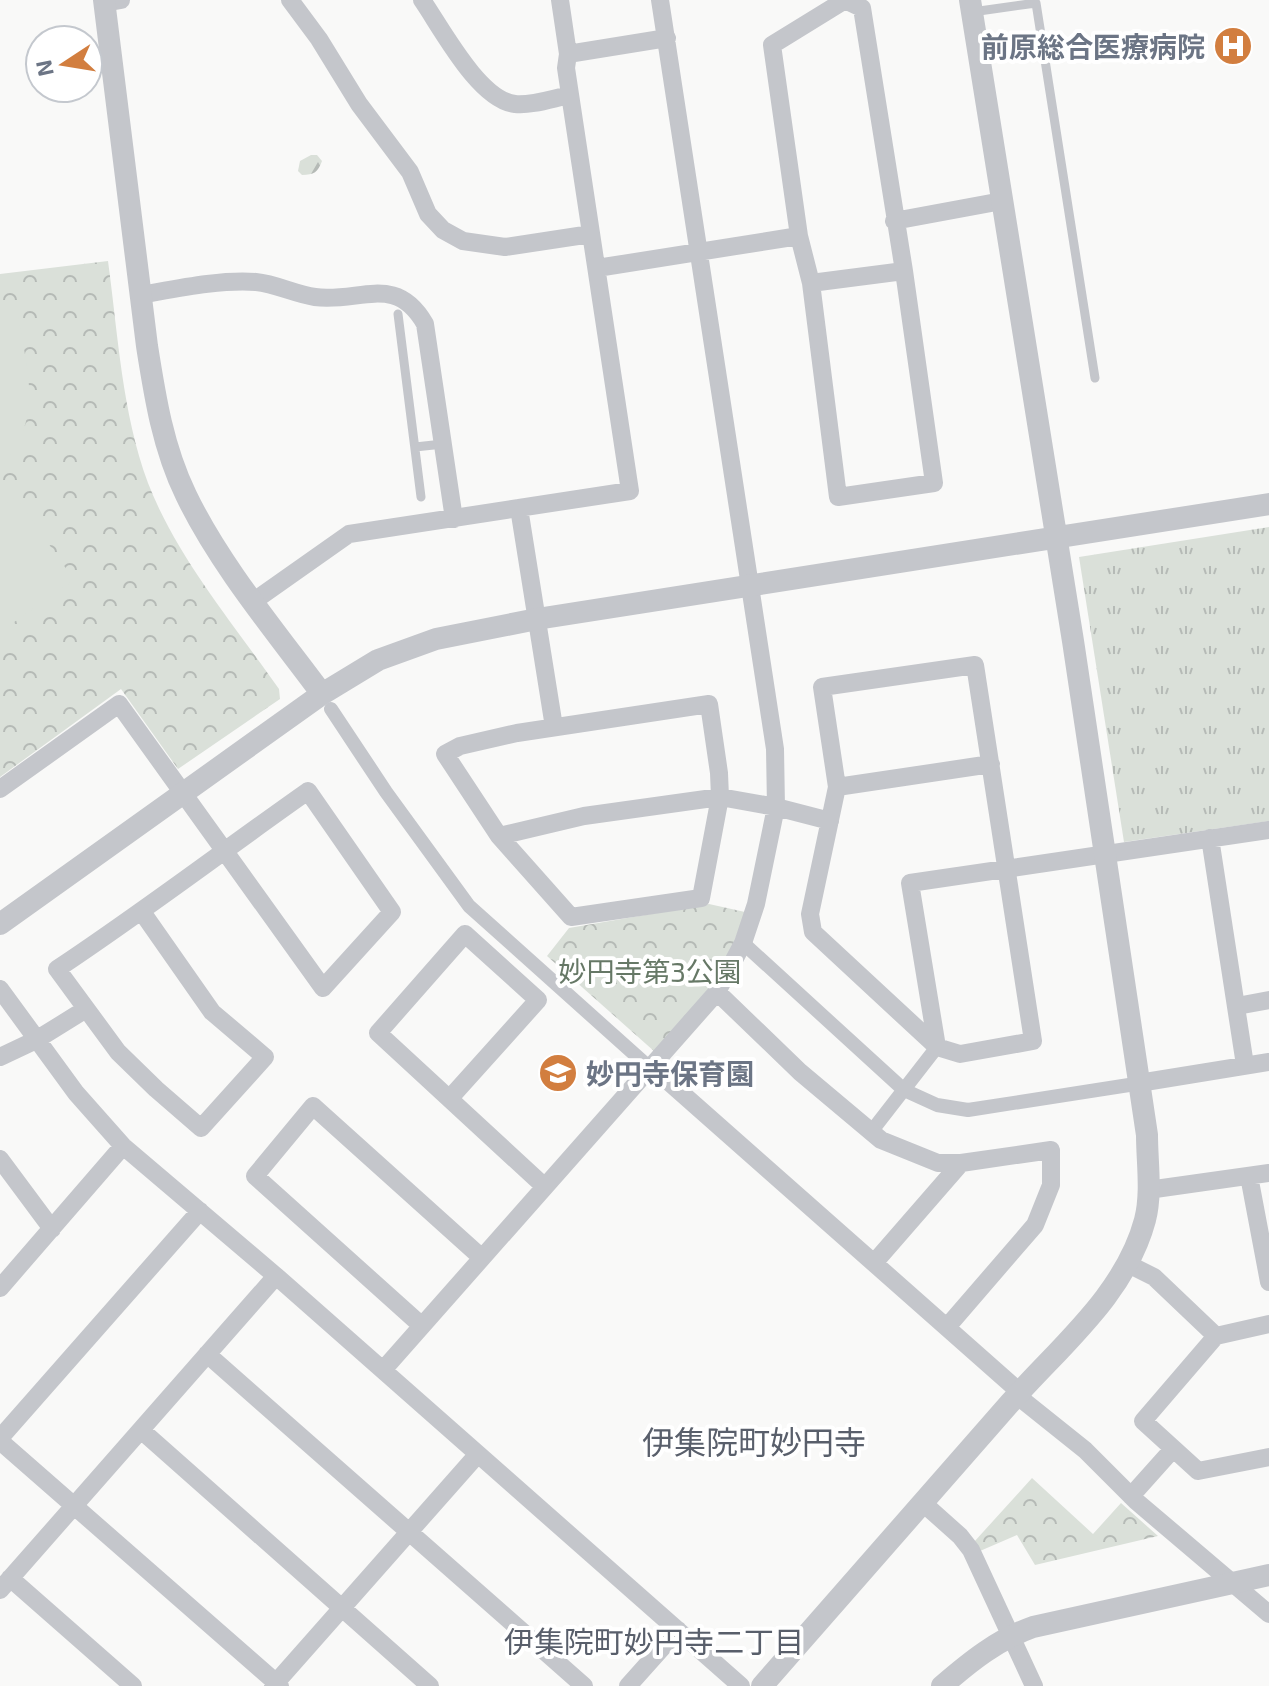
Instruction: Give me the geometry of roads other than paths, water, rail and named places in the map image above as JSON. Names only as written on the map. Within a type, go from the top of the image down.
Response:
[{"type":"street","points":[[290,0],[319,39],[359,104],[410,172],[428,214],[443,230],[463,241],[505,247],[591,234]]},
{"type":"street","points":[[422,0],[478,83],[496,98],[516,105],[570,95]]},
{"type":"street","points":[[254,601],[349,534],[630,491],[566,68],[568,54],[560,0]]},
{"type":"street","points":[[383,1370],[717,992],[743,943],[756,904],[776,807],[775,749],[660,0]]},
{"type":"street","points":[[845,0],[862,8],[934,483],[838,497],[811,283],[799,236],[772,45],[845,0]]},
{"type":"street","points":[[109,1],[140,295],[155,397],[171,457],[185,494],[212,541],[386,792],[469,906],[947,1327],[1131,1496],[1269,1614]]},
{"type":"street","points":[[762,1686],[1019,1393],[1095,1313],[1126,1263],[1145,1219],[1147,1135],[1134,1084],[1104,853],[971,6]]},
{"type":"street","points":[[568,54],[667,38]]},
{"type":"street","points":[[894,221],[1002,201]]},
{"type":"street","points":[[597,268],[799,236]]},
{"type":"street","points":[[811,283],[904,271]]},
{"type":"street","points":[[140,295],[259,282],[323,298],[382,292],[401,298],[417,311],[425,324],[454,519]]},
{"type":"street","points":[[0,924],[183,793],[326,702],[378,660],[436,639],[537,619],[1269,504]]},
{"type":"street","points":[[519,508],[554,727]]},
{"type":"street","points":[[975,665],[1033,1041],[960,1054],[937,1047],[813,932],[810,914],[837,787],[822,687],[975,665]]},
{"type":"street","points":[[0,789],[119,704],[224,850],[323,988],[392,912],[308,791],[224,850],[142,912],[57,969],[118,1052],[201,1128],[265,1057],[212,1012],[142,912]]},
{"type":"street","points":[[709,704],[720,797],[701,898],[571,917],[499,836],[445,754],[460,746],[554,727],[709,704]]},
{"type":"street","points":[[837,787],[991,764]]},
{"type":"street","points":[[499,836],[584,816],[720,797],[830,821]]},
{"type":"street","points":[[871,1132],[937,1047],[910,883],[1269,830]]},
{"type":"street","points":[[1210,838],[1245,1065]]},
{"type":"street","points":[[450,1098],[538,1000],[465,934],[378,1033],[545,1187]]},
{"type":"street","points":[[743,943],[904,1090],[937,1105],[968,1110],[1269,1062]]},
{"type":"street","points":[[0,989],[76,1093],[123,1146],[276,1276],[741,1686]]},
{"type":"street","points":[[717,992],[800,1072],[881,1140],[938,1163],[961,1163],[1051,1150],[1051,1185],[1035,1225],[947,1327]]},
{"type":"street","points":[[1237,1006],[1269,1000]]},
{"type":"street","points":[[0,1057],[36,1040],[86,1009]]},
{"type":"street","points":[[422,1326],[255,1176],[313,1106],[482,1258]]},
{"type":"street","points":[[0,1288],[123,1146]]},
{"type":"street","points":[[0,1159],[52,1229]]},
{"type":"street","points":[[874,1263],[961,1163]]},
{"type":"street","points":[[1148,1190],[1269,1173]]},
{"type":"street","points":[[1249,1176],[1269,1282]]},
{"type":"street","points":[[200,1211],[0,1439],[276,1685],[478,1454]]},
{"type":"street","points":[[1126,1263],[1154,1277],[1216,1336]]},
{"type":"street","points":[[133,1686],[5,1584],[276,1276]]},
{"type":"street","points":[[1269,1324],[1216,1336],[1143,1421],[1198,1471],[1269,1457]]},
{"type":"street","points":[[207,1354],[584,1686]]},
{"type":"street","points":[[141,1430],[430,1686]]},
{"type":"street","points":[[1131,1496],[1173,1449]]},
{"type":"street","points":[[923,1503],[971,1550],[1034,1686]]},
{"type":"street","points":[[942,1686],[987,1648],[1011,1635],[1053,1621],[1269,1575]]},
{"type":"street","points":[[628,1686],[678,1630]]},
{"type":"lane","points":[[971,6],[1036,3],[1095,378]]},
{"type":"lane","points":[[398,314],[421,497]]},
{"type":"lane","points":[[400,328],[425,324]]},
{"type":"lane","points":[[415,447],[443,444]]},
{"type":"place","name":"前原総合医療病院","points":[[1233,46]]},
{"type":"place","name":"妙円寺保育園","points":[[558,1073]]},
{"type":"district","name":"伊集院町妙円寺","points":[[754,1441]]},
{"type":"district","name":"伊集院町妙円寺二丁目","points":[[654,1641]]},
{"type":"park label","name":"妙円寺第3公園","points":[[650,971]]}]
